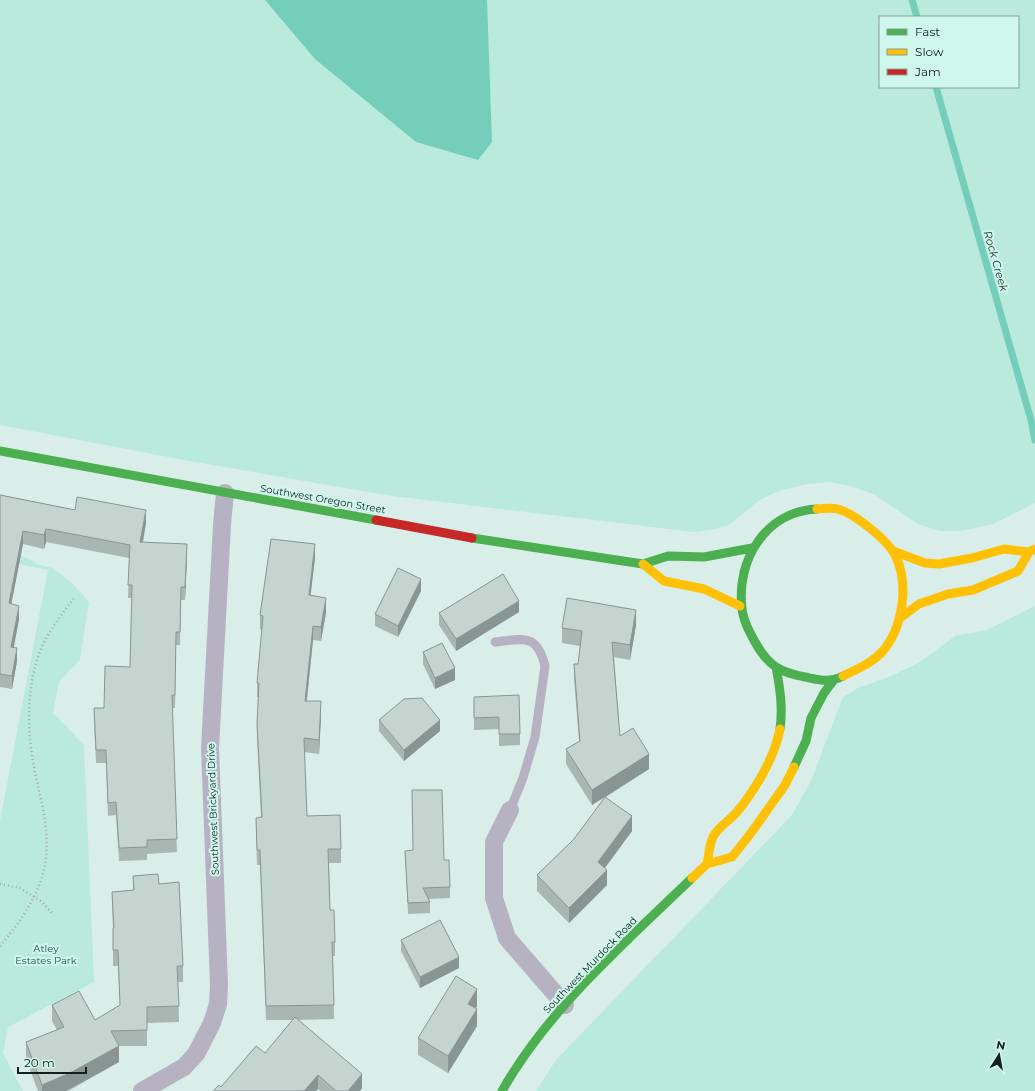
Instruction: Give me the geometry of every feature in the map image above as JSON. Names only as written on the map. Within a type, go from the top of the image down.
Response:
[{"type":"main road","name":"Southwest Oregon Street","points":[[0,451],[501,543],[643,564],[668,556],[704,557],[752,548]]},
{"type":"main road","points":[[837,509],[859,519],[872,529],[893,551],[899,566],[902,585],[903,601],[900,618],[894,634],[884,649],[870,661],[833,681],[790,674],[776,667],[751,638],[744,622],[740,606],[740,586],[744,564],[752,548],[766,532],[781,520],[799,511],[837,509]]},
{"type":"main road","points":[[893,551],[925,563],[939,564],[972,558],[1004,549],[1032,551]]},
{"type":"main road","points":[[900,618],[919,604],[948,594],[973,590],[1018,571],[1032,551]]},
{"type":"main road","points":[[643,564],[664,581],[704,589],[740,606]]},
{"type":"main road","points":[[707,864],[713,837],[736,813],[755,786],[779,734],[781,692],[776,667]]},
{"type":"main road","name":"Southwest Murdock Road","points":[[502,1091],[535,1040],[565,1005],[623,945],[707,864],[732,857],[767,813],[785,785],[806,741],[811,718],[833,681]]},
{"type":"street","name":"Southwest Brickyard Drive","points":[[142,1091],[184,1067],[196,1054],[212,1023],[218,1004],[219,985],[210,748],[225,493]]},
{"type":"street","points":[[510,810],[494,842],[494,898],[507,938],[565,1005]]},
{"type":"lane","points":[[495,642],[521,639],[531,641],[537,646],[543,656],[545,666],[535,737],[523,778],[510,810]]},
{"type":"path","points":[[0,946],[16,928],[29,908],[44,867],[47,836],[30,740],[29,709],[37,661],[41,649],[55,623],[74,598]]},
{"type":"path","points":[[0,884],[20,888],[42,902],[54,915]]},
{"type":"green space","points":[[0,0],[1035,0],[1035,503],[993,524],[961,531],[940,531],[918,524],[875,495],[854,487],[831,482],[807,484],[782,490],[761,499],[729,525],[711,530],[694,532],[392,496],[195,462],[0,425]]},
{"type":"green space","name":"Atley Estates Park","points":[[0,545],[40,565],[53,568],[72,583],[89,602],[80,660],[59,682],[53,713],[84,745],[94,982],[8,1027],[3,1053],[23,1091],[0,1091],[0,821],[48,570],[0,560]]},
{"type":"green space","points":[[1035,606],[1035,1091],[536,1091],[556,1060],[792,815],[811,781],[843,697],[858,688],[889,677],[920,662],[955,636],[987,630]]},
{"type":"shaded area","points":[[265,0],[487,0],[492,142],[478,160],[416,142],[315,59]]},
{"type":"building","points":[[0,495],[75,510],[77,497],[146,510],[140,542],[187,544],[185,587],[181,587],[180,632],[176,632],[175,695],[172,695],[177,839],[147,840],[147,847],[119,848],[116,802],[108,803],[106,750],[96,750],[94,708],[104,708],[105,666],[130,667],[132,585],[128,585],[130,545],[46,529],[44,535],[23,531],[9,603],[19,606],[11,647],[17,648],[12,676],[0,674]]},
{"type":"building","points":[[271,539],[315,544],[309,595],[326,598],[321,627],[313,626],[305,701],[321,701],[319,740],[304,738],[307,816],[340,815],[341,849],[328,849],[330,910],[334,910],[335,942],[332,942],[334,1005],[266,1006],[260,850],[257,850],[256,818],[262,817],[257,724],[259,683],[257,683],[263,616],[260,615]]},
{"type":"building","points":[[398,568],[421,579],[398,626],[375,614]]},
{"type":"building","points":[[503,574],[519,601],[456,639],[439,613]]},
{"type":"building","points":[[567,598],[636,610],[630,645],[612,642],[620,736],[633,728],[649,754],[592,790],[566,749],[580,741],[574,664],[578,664],[582,631],[562,628]]},
{"type":"building","points":[[442,643],[455,668],[435,678],[423,652]]},
{"type":"building","points":[[519,695],[520,734],[499,734],[499,717],[474,718],[474,697]]},
{"type":"building","points":[[422,698],[440,720],[404,750],[379,720],[404,699]]},
{"type":"building","points":[[412,790],[442,790],[444,860],[449,860],[450,887],[423,888],[430,902],[408,903],[405,851],[413,850]]},
{"type":"building","points":[[605,797],[632,816],[598,862],[607,870],[569,908],[537,875],[574,839]]},
{"type":"building","points":[[158,874],[159,884],[179,882],[183,966],[177,966],[179,1006],[147,1007],[147,1030],[111,1031],[119,1046],[70,1073],[42,1085],[26,1042],[64,1027],[52,1005],[79,991],[95,1020],[120,1005],[118,950],[113,950],[114,928],[112,892],[134,890],[133,876]]},
{"type":"building","points":[[440,920],[459,957],[420,977],[401,940]]},
{"type":"building","points":[[456,976],[477,989],[468,1004],[477,1009],[448,1056],[418,1038]]},
{"type":"building","points":[[295,1017],[362,1074],[348,1091],[336,1091],[318,1075],[304,1091],[213,1091],[219,1085],[221,1087],[256,1046],[265,1053]]},
{"type":"waterway","name":"Rock Creek","points":[[912,0],[917,16]]},
{"type":"waterway","name":"Rock Creek","points":[[936,88],[1031,420],[1035,440]]},
{"type":"traffic: fast","points":[[0,451],[376,520]]},
{"type":"traffic: fast","points":[[817,509],[799,512],[783,519],[769,529],[758,541],[750,556],[744,573],[741,590],[742,608],[751,634],[761,652],[773,665],[790,674],[820,680],[834,680],[843,676]]},
{"type":"traffic: fast","points":[[472,538],[643,564],[668,556],[704,557],[752,548]]},
{"type":"traffic: fast","points":[[776,667],[781,698],[780,729]]},
{"type":"traffic: fast","points":[[794,767],[806,741],[811,718],[824,693],[833,681]]},
{"type":"traffic: fast","points":[[502,1091],[542,1032],[589,978],[692,878]]},
{"type":"traffic: slow","points":[[817,509],[838,509],[853,516],[871,529],[886,543],[896,557],[902,580],[902,606],[895,631],[889,642],[882,652],[874,659],[864,666],[843,676]]},
{"type":"traffic: slow","points":[[893,551],[925,563],[939,564],[972,558],[1004,549],[1029,552]]},
{"type":"traffic: slow","points":[[900,618],[919,604],[948,594],[973,590],[1018,571],[1029,552],[1035,549]]},
{"type":"traffic: slow","points":[[643,564],[664,581],[704,589],[740,606]]},
{"type":"traffic: slow","points":[[707,864],[713,837],[743,805],[757,785],[774,751],[780,729]]},
{"type":"traffic: slow","points":[[692,878],[707,864],[732,857],[785,785],[794,767]]},
{"type":"traffic: jam","points":[[376,520],[472,538]]}]
